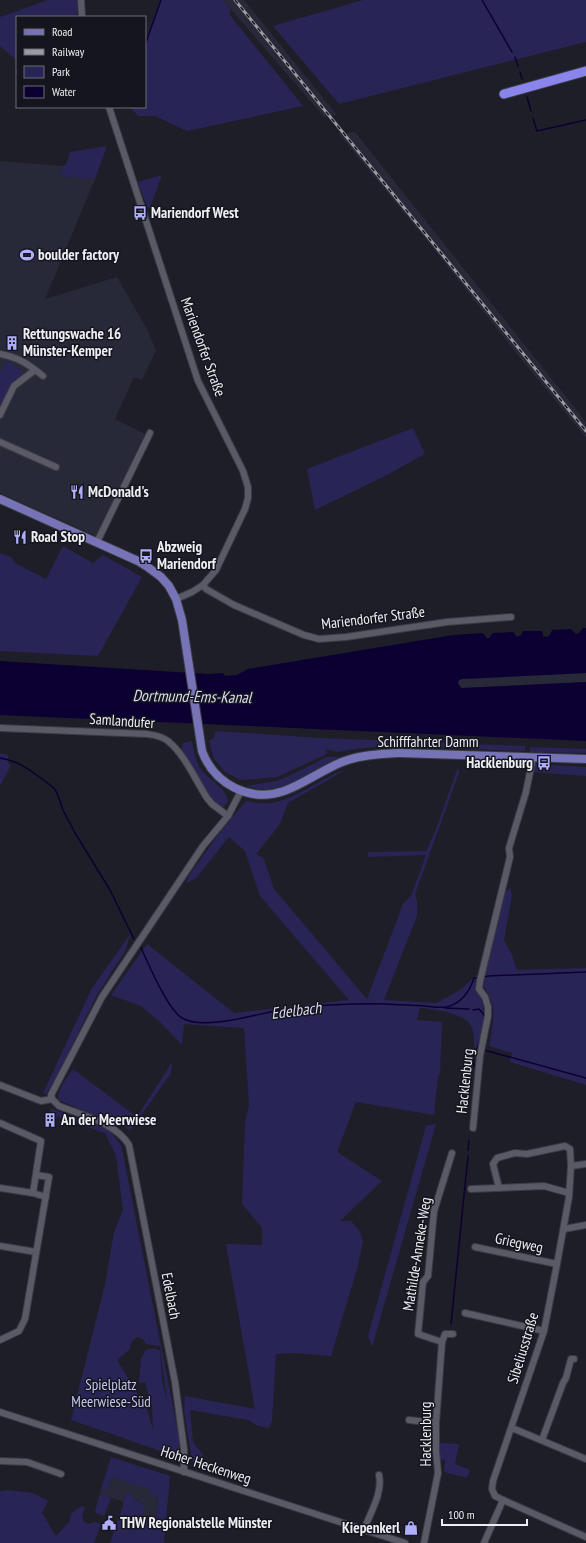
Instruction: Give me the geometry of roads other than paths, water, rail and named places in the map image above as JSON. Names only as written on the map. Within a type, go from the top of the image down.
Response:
[{"type":"highway","points":[[504,94],[586,71]]},
{"type":"main road","name":"Schifffahrter Damm","points":[[0,499],[138,561],[161,577],[169,586],[176,599],[182,620],[202,751],[211,769],[223,781],[241,791],[263,794],[276,793],[287,790],[326,768],[344,762],[382,754],[586,759]]},
{"type":"street","points":[[81,0],[82,16]]},
{"type":"street","name":"Mariendorfer Straße","points":[[109,108],[198,381],[243,471],[248,487],[247,504],[216,570],[203,586],[176,599]]},
{"type":"street","points":[[0,354],[19,359],[43,376]]},
{"type":"street","points":[[0,415],[14,386],[35,370]]},
{"type":"street","points":[[97,542],[150,433]]},
{"type":"street","points":[[0,442],[56,467]]},
{"type":"street","name":"Mariendorfer Straße","points":[[203,586],[206,590],[234,605],[304,635],[319,639],[346,637],[447,622],[511,617]]},
{"type":"street","name":"Samlandufer","points":[[0,728],[147,734],[159,736],[167,740],[178,751],[206,798],[228,816]]},
{"type":"street","name":"Hacklenburg","points":[[473,1128],[480,1056],[488,1016],[488,1007],[479,986],[510,857],[509,848],[526,792],[533,757]]},
{"type":"street","points":[[52,1100],[53,1090],[102,996],[203,846],[228,816],[241,791]]},
{"type":"street","name":"Edelbach","points":[[0,1085],[40,1101],[52,1100],[59,1106],[112,1128],[120,1134],[129,1146],[175,1382],[184,1449],[184,1472]]},
{"type":"street","points":[[0,1123],[40,1141],[34,1193]]},
{"type":"street","name":"Sibeliusstraße","points":[[499,1188],[493,1164],[497,1158],[515,1153],[527,1154],[565,1146],[570,1149],[570,1192],[558,1264],[544,1331],[492,1489],[495,1496],[503,1500]]},
{"type":"street","name":"Mathilde-Anneke-Weg","points":[[442,1342],[418,1334],[423,1282],[428,1276],[434,1211],[452,1153]]},
{"type":"street","points":[[571,1166],[586,1164]]},
{"type":"street","points":[[0,1340],[18,1331],[24,1322],[49,1177],[36,1175]]},
{"type":"street","points":[[472,1190],[544,1186],[570,1192]]},
{"type":"street","points":[[0,1188],[34,1193],[46,1197]]},
{"type":"street","points":[[564,1230],[586,1225]]},
{"type":"street","points":[[0,1246],[36,1252]]},
{"type":"street","name":"Griegweg","points":[[475,1248],[558,1264]]},
{"type":"street","points":[[465,1313],[544,1331]]},
{"type":"street","points":[[442,1342],[445,1334],[454,1334]]},
{"type":"street","name":"Hacklenburg","points":[[424,1543],[438,1474],[436,1423],[442,1342]]},
{"type":"street","points":[[542,1440],[566,1378],[571,1359],[574,1359]]},
{"type":"street","name":"Hoher Heckenweg","points":[[0,1412],[405,1543]]},
{"type":"street","points":[[409,1420],[436,1423]]},
{"type":"street","points":[[512,1428],[586,1459]]},
{"type":"street","points":[[0,1461],[27,1462],[61,1474]]},
{"type":"street","points":[[364,1530],[376,1500],[380,1480],[379,1475]]},
{"type":"street","points":[[484,1543],[503,1500],[586,1537]]},
{"type":"water","name":"Dortmund-Ems-Kanal","points":[[583,628],[586,628],[586,673],[462,679],[459,680],[458,683],[461,688],[586,682],[586,741],[0,715],[0,661],[209,674],[223,673],[225,676],[237,675],[248,669],[453,635],[483,633],[487,638],[489,638],[493,633],[513,632],[517,637],[521,635],[523,631],[542,631],[543,636],[547,637],[550,635],[552,630],[571,629],[576,634]]},
{"type":"waterway","points":[[146,42],[161,0]]},
{"type":"waterway","points":[[482,0],[512,52]]},
{"type":"waterway","points":[[515,57],[518,66]]},
{"type":"waterway","points":[[520,72],[522,79]]},
{"type":"waterway","points":[[527,97],[531,111]]},
{"type":"waterway","points":[[533,118],[537,131],[586,120]]},
{"type":"waterway","name":"Edelbach","points":[[0,758],[22,765],[54,788],[75,833],[110,890],[134,939]]},
{"type":"waterway","name":"Edelbach","points":[[141,948],[159,986],[171,1006],[182,1018],[192,1022],[203,1023],[230,1020],[280,1010],[333,1005],[386,1004],[446,1007],[460,1000],[470,988],[474,978],[477,978]]},
{"type":"waterway","name":"Edelbach","points":[[482,977],[586,972]]},
{"type":"waterway","points":[[445,1008],[469,1009]]},
{"type":"waterway","points":[[473,1010],[479,1009],[485,1016],[485,1019]]},
{"type":"waterway","points":[[474,1066],[473,1053],[477,1049],[482,1034]]},
{"type":"waterway","points":[[484,1050],[586,1078]]},
{"type":"waterway","points":[[468,1150],[469,1140]]},
{"type":"waterway","points":[[451,1324],[468,1156]]},
{"type":"railway","points":[[235,0],[586,431]]},
{"type":"place","name":"Mariendorf West","points":[[140,213]]},
{"type":"place","name":"boulder factory","points":[[27,255]]},
{"type":"place","name":"Rettungswache 16 Münster-Kemper","points":[[12,343]]},
{"type":"place","name":"McDonald's","points":[[77,492]]},
{"type":"place","name":"Road Stop","points":[[20,537]]},
{"type":"place","name":"Abzweig Mariendorf","points":[[146,556]]},
{"type":"place","name":"Hacklenburg","points":[[544,763]]},
{"type":"place","name":"An der Meerwiese","points":[[50,1120]]},
{"type":"place","name":"THW Regionalstelle Münster","points":[[109,1523]]},
{"type":"place","name":"Kiepenkerl","points":[[411,1528]]},
{"type":"park label","name":"Spielplatz Meerwiese-Süd","points":[[111,1394]]}]
